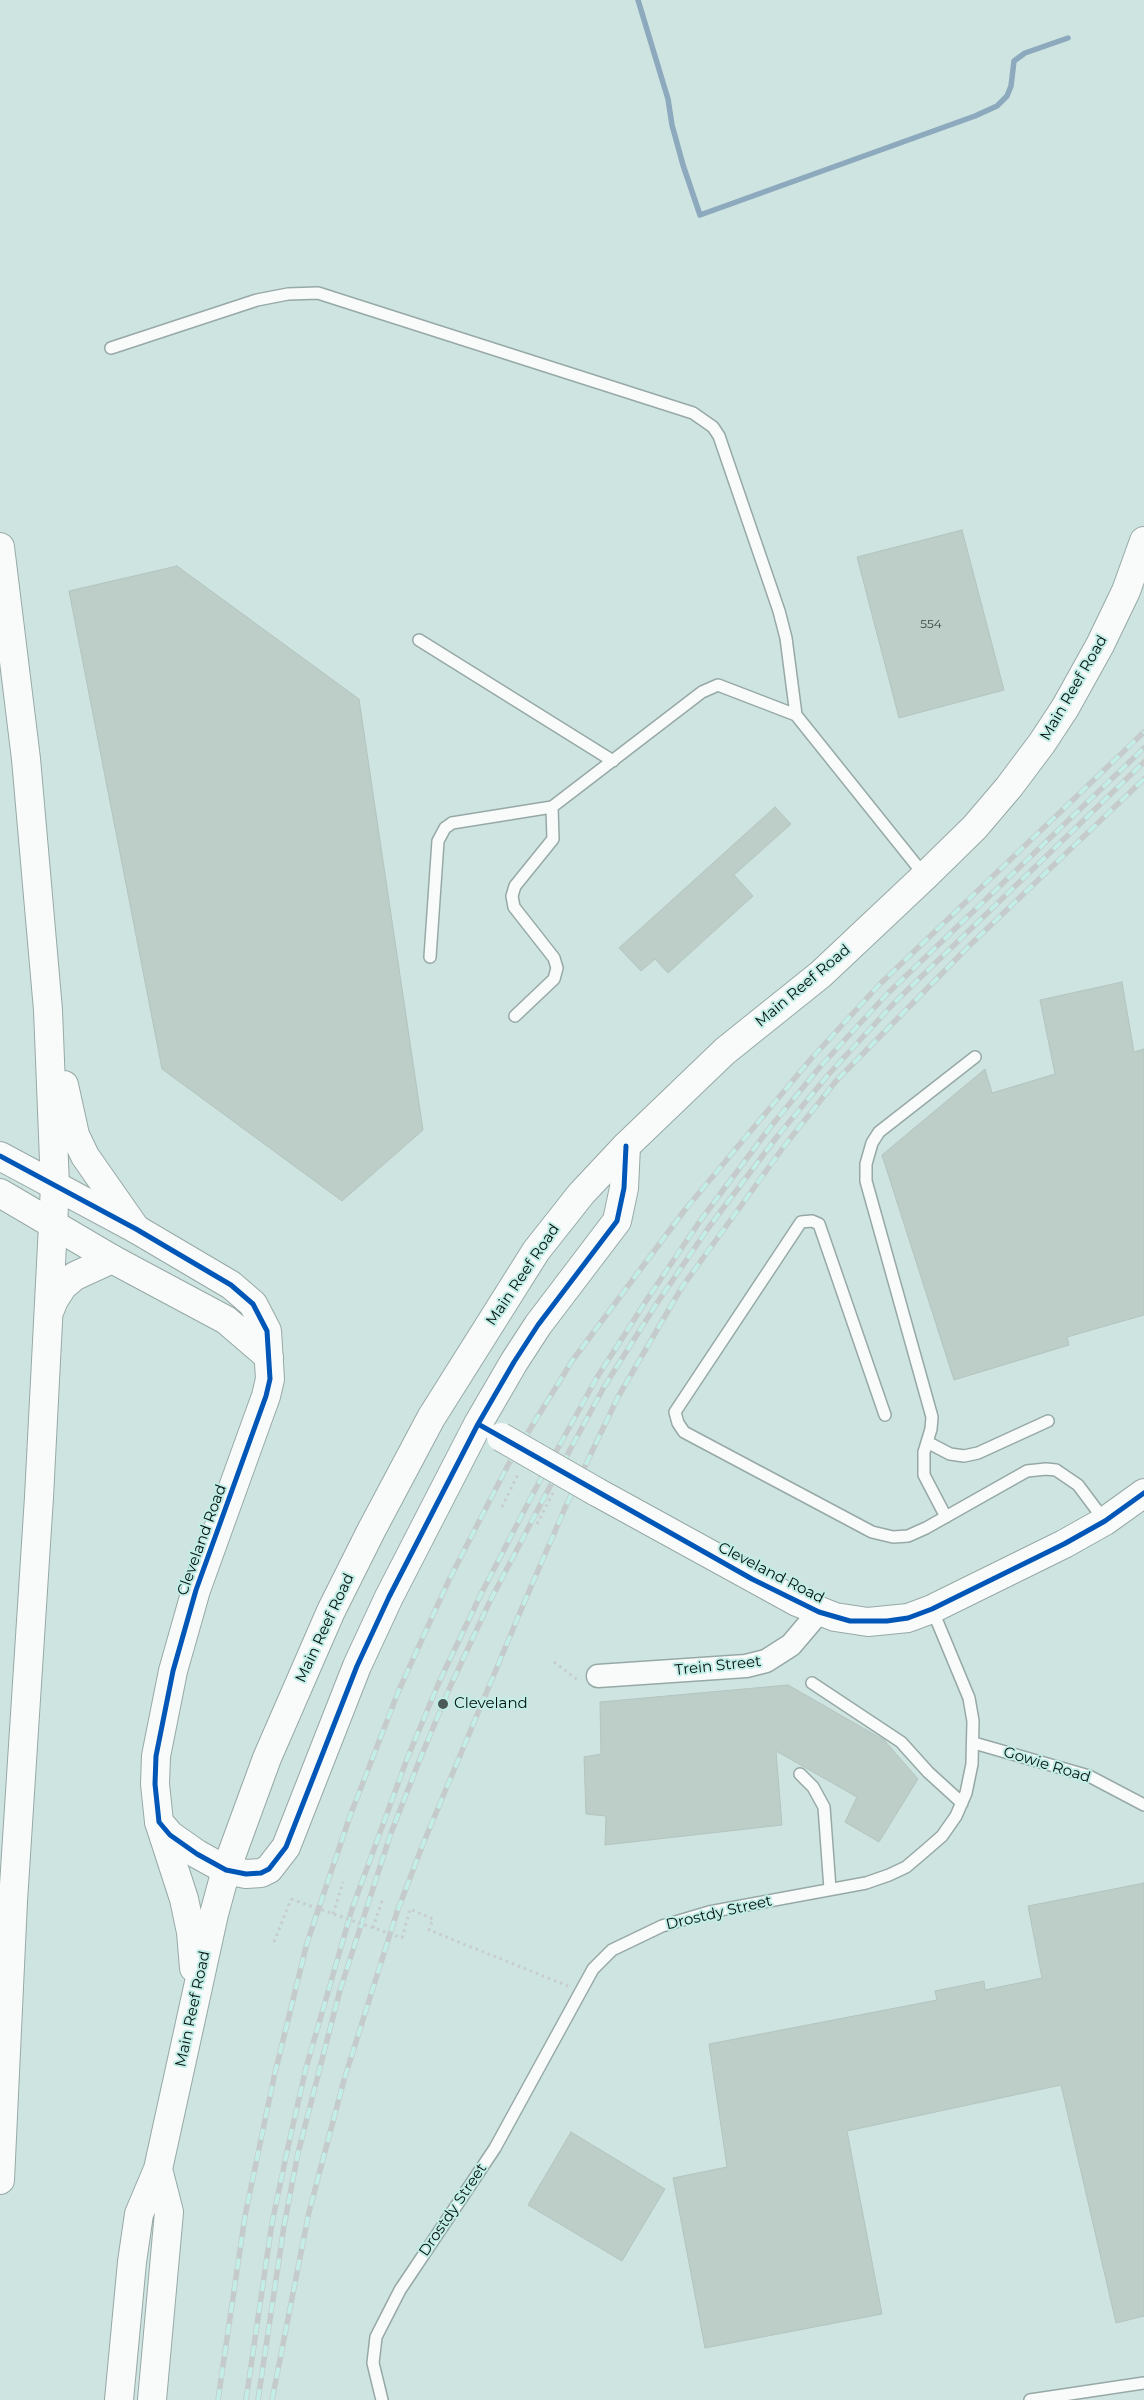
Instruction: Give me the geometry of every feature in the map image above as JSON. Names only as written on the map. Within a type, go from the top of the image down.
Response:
[{"type":"main road","name":"Main Reef Road","points":[[119,2400],[139,2214],[158,2169],[226,1870],[267,1758],[331,1611],[370,1531],[431,1418],[536,1251],[580,1194],[626,1146],[725,1051],[821,974],[976,827],[1042,743],[1100,645],[1126,591],[1144,541]]},
{"type":"main road","points":[[0,546],[26,759],[48,1010],[55,1186],[13,1901],[0,2180]]},
{"type":"main road","points":[[39,908],[48,954],[62,1077],[75,1135],[85,1156],[136,1229]]},
{"type":"main road","points":[[159,1822],[182,1845],[226,1870],[246,1874],[270,1870],[286,1846],[356,1666],[388,1597],[490,1431],[514,1362],[538,1325],[617,1221],[624,1188],[626,1146]]},
{"type":"main road","name":"Cleveland Road","points":[[6,1159],[136,1229],[231,1285],[253,1304],[267,1331],[270,1378],[259,1420],[196,1590],[173,1671],[156,1756],[155,1784],[159,1822],[184,1899],[189,1921],[195,2000]]},
{"type":"main road","points":[[4,1195],[112,1259],[226,1320],[269,1357]]},
{"type":"main road","points":[[48,1315],[54,1300],[63,1286],[75,1276],[112,1259]]},
{"type":"main road","name":"Cleveland Road","points":[[490,1431],[752,1579],[818,1612],[850,1621],[868,1622],[908,1618],[932,1609],[1004,1575],[1105,1521],[1144,1493]]},
{"type":"main road","name":"Main Reef Road","points":[[152,2400],[169,2212],[158,2169]]},
{"type":"street","name":"Trein Street","points":[[598,1676],[746,1666],[766,1661],[791,1645],[818,1612]]},
{"type":"lane","points":[[111,348],[257,300],[288,294],[318,294],[693,413],[713,427],[719,436],[784,628],[796,715]]},
{"type":"lane","points":[[419,640],[613,761]]},
{"type":"lane","points":[[430,957],[438,841],[445,828],[452,823],[552,807],[702,692],[718,685],[796,715],[925,876]]},
{"type":"lane","points":[[514,1016],[554,979],[557,968],[554,958],[514,907],[512,896],[515,886],[552,839],[552,807]]},
{"type":"lane","points":[[946,1517],[924,1475],[923,1463],[932,1417],[866,1181],[866,1164],[872,1143],[879,1132],[975,1057]]},
{"type":"lane","points":[[885,1415],[819,1224],[812,1221],[801,1222],[675,1412],[678,1423],[684,1432],[872,1532],[893,1537],[908,1536],[946,1517],[1027,1471],[1046,1469],[1056,1470],[1078,1485],[1105,1521]]},
{"type":"lane","points":[[927,1442],[950,1454],[964,1456],[978,1453],[1048,1421]]},
{"type":"lane","name":"Drostdy Street","points":[[382,2400],[373,2363],[376,2336],[400,2290],[495,2148],[593,1969],[612,1950],[632,1938],[662,1926],[709,1912],[866,1883],[906,1867],[942,1836],[956,1816],[962,1803],[972,1764],[974,1743],[969,1698],[932,1609]]},
{"type":"lane","points":[[812,1683],[901,1742],[928,1772],[962,1803]]},
{"type":"lane","name":"Gowie Road","points":[[974,1743],[1089,1776],[1144,1805]]},
{"type":"lane","points":[[800,1774],[813,1787],[824,1807],[830,1890]]},
{"type":"lane","points":[[1030,2400],[1144,2383]]},
{"type":"path","points":[[502,1507],[529,1453]]},
{"type":"path","points":[[537,1524],[563,1473]]},
{"type":"path","points":[[554,1662],[581,1682],[598,1676]]},
{"type":"path","points":[[333,1914],[343,1882]]},
{"type":"path","points":[[373,1928],[383,1898]]},
{"type":"path","points":[[274,1942],[291,1899],[402,1938],[410,1909],[433,1918],[429,1930],[580,1991]]},
{"type":"building","points":[[962,530],[1004,690],[899,718],[857,557]]},
{"type":"building","points":[[177,566],[359,699],[423,1130],[342,1201],[162,1069],[69,591]]},
{"type":"building","points":[[775,807],[791,824],[734,875],[753,896],[668,973],[655,959],[641,971],[619,948]]},
{"type":"building","points":[[1122,982],[1134,1052],[1144,1049],[1144,1315],[1067,1337],[1069,1345],[954,1380],[882,1155],[985,1069],[992,1093],[1055,1074],[1040,1000]]},
{"type":"building","points":[[788,1685],[884,1740],[918,1779],[879,1842],[845,1822],[857,1797],[776,1751],[782,1825],[605,1845],[606,1816],[586,1814],[584,1757],[601,1754],[600,1702]]},
{"type":"building","points":[[1144,1883],[1144,2316],[1116,2323],[1061,2085],[847,2131],[882,2314],[705,2348],[673,2178],[727,2167],[709,2044],[937,2000],[935,1991],[984,1981],[985,1990],[1042,1978],[1028,1906]]},
{"type":"building","points":[[571,2132],[665,2189],[622,2261],[528,2205]]},
{"type":"waterway","points":[[638,0],[668,99],[672,125],[683,165],[700,215],[975,116],[997,106],[1007,96],[1011,86],[1014,61],[1025,53],[1068,38]]},
{"type":"railway","points":[[218,2400],[245,2216],[274,2077],[307,1943],[350,1816],[399,1690],[449,1580],[508,1465],[572,1361],[684,1211],[810,1060],[879,985],[1144,732]]},
{"type":"railway","points":[[246,2400],[272,2223],[288,2147],[306,2068],[352,1909],[407,1759],[440,1680],[481,1594],[536,1488],[596,1379],[648,1298],[700,1221],[768,1130],[819,1068],[887,994],[1144,748]]},
{"type":"railway","points":[[258,2400],[284,2226],[298,2153],[340,1990],[391,1833],[418,1764],[450,1687],[490,1601],[546,1494],[604,1387],[657,1303],[709,1227],[776,1138],[828,1075],[895,1002],[1144,762]]},
{"type":"railway","points":[[272,2400],[309,2212],[344,2080],[397,1912],[423,1844],[521,1610],[565,1508],[618,1397],[682,1287],[785,1145],[836,1081],[970,945],[1144,779]]},
{"type":"cycle path","points":[[0,1156],[136,1229],[231,1285],[253,1304],[267,1331],[270,1379],[266,1396],[196,1590],[173,1671],[156,1756],[155,1784],[159,1822],[170,1835],[197,1854],[226,1870],[246,1874],[261,1873],[269,1869],[286,1847],[357,1666],[389,1597],[478,1424],[538,1325],[617,1221],[624,1188],[626,1146]]},
{"type":"cycle path","points":[[478,1424],[752,1579],[819,1612],[850,1621],[887,1621],[908,1618],[932,1609],[1064,1544],[1105,1521],[1144,1493]]},
{"type":"place","name":"Cleveland","points":[[443,1704]]}]
